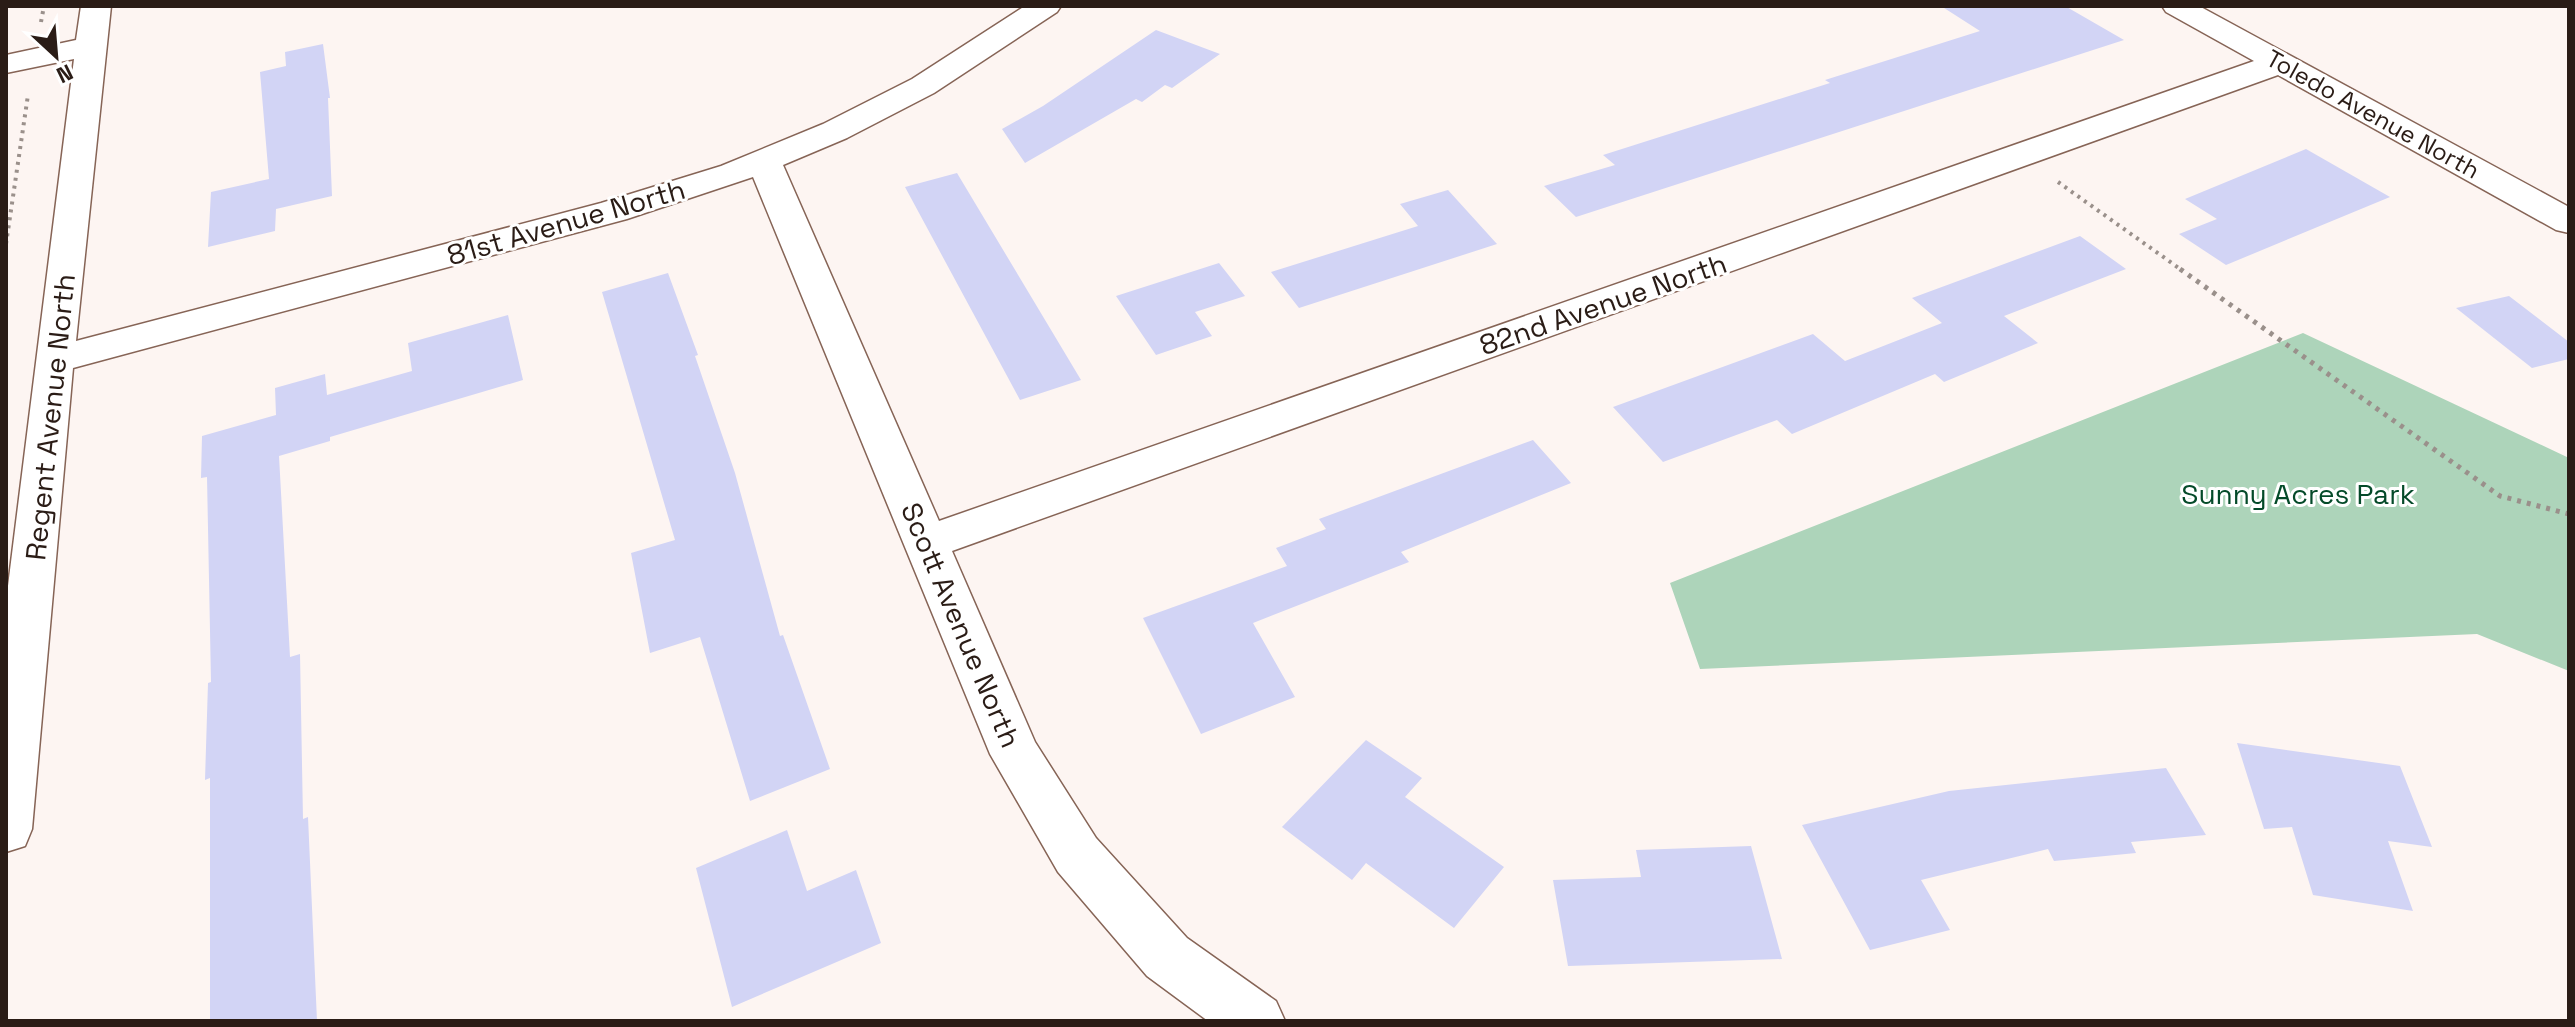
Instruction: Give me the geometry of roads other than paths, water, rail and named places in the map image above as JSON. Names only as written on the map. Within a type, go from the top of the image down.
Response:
[{"type":"street","name":"Regent Avenue North","points":[[6,829],[54,360],[96,6]]},
{"type":"street","name":"81st Avenue North","points":[[54,360],[614,211],[764,161],[835,131],[923,86],[1046,6]]},
{"type":"street","name":"Toledo Avenue North","points":[[2177,6],[2569,222]]},
{"type":"street","points":[[18,74],[93,46]]},
{"type":"street","name":"82nd Avenue North","points":[[926,543],[2280,63]]},
{"type":"street","name":"Scott Avenue North","points":[[764,161],[1015,754],[1077,855],[1167,957],[1256,1021]]},
{"type":"park label","name":"Sunny Acres Park","points":[[2298,494]]}]
